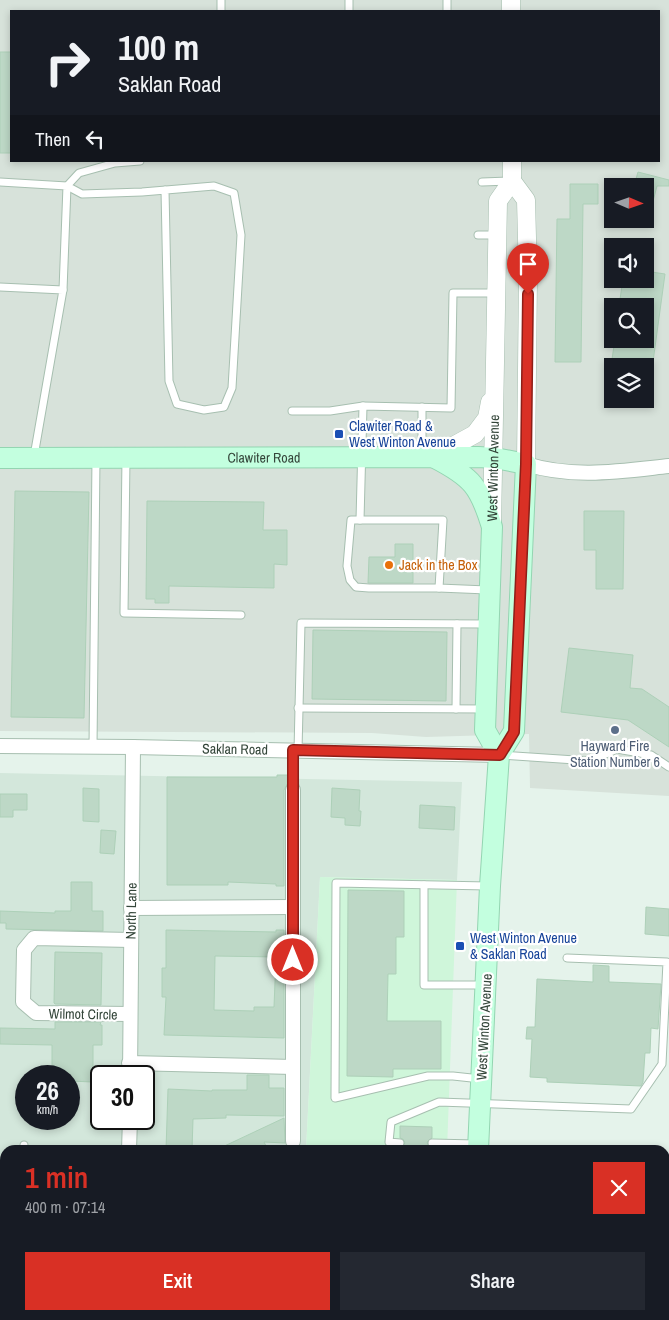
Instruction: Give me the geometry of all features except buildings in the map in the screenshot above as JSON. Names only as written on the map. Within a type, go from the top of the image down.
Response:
[{"type":"main road","name":"Clawiter Road","points":[[0,458],[427,457],[495,458],[526,464]]},
{"type":"main road","points":[[427,457],[458,470],[475,487],[485,502],[492,527]]},
{"type":"main road","name":"West Winton Avenue","points":[[478,1145],[490,886],[500,755],[514,732],[526,464]]},
{"type":"main road","name":"West Winton Avenue","points":[[492,527],[485,730],[500,755]]},
{"type":"street","points":[[512,162],[512,181]]},
{"type":"street","name":"West Winton Avenue","points":[[492,527],[495,458],[498,200],[512,181],[526,200],[528,276],[526,464]]},
{"type":"street","points":[[427,457],[475,434],[487,418],[496,377]]},
{"type":"street","points":[[526,464],[545,470],[603,473],[669,466]]},
{"type":"street","name":"Saklan Road","points":[[0,746],[133,746],[500,755]]},
{"type":"street","name":"North Lane","points":[[130,1065],[133,746]]},
{"type":"street","points":[[293,790],[293,1140]]},
{"type":"street","points":[[131,908],[292,907]]},
{"type":"street","name":"Wilmot Circle","points":[[130,1014],[36,1013],[23,1002],[24,950],[34,938],[131,940]]},
{"type":"street","points":[[155,1070],[293,1068]]},
{"type":"street","points":[[129,1145],[130,1130]]},
{"type":"lane","points":[[34,458],[63,290],[67,186],[79,173],[115,163],[128,162]]},
{"type":"lane","points":[[482,182],[512,181]]},
{"type":"lane","points":[[0,182],[67,186],[82,194],[214,186],[234,193],[241,235],[232,388],[224,407],[204,410],[177,404],[169,381],[165,190]]},
{"type":"lane","points":[[478,235],[498,235]]},
{"type":"lane","points":[[0,287],[63,290]]},
{"type":"lane","points":[[292,411],[330,411],[363,406],[451,408],[453,293],[497,293]]},
{"type":"lane","points":[[360,520],[363,406]]},
{"type":"lane","points":[[422,407],[427,457]]},
{"type":"lane","points":[[93,746],[96,458]]},
{"type":"lane","points":[[126,458],[124,613],[241,615]]},
{"type":"lane","points":[[439,588],[442,520],[351,520],[348,541],[348,573],[350,580],[356,587],[490,590]]},
{"type":"lane","points":[[293,790],[301,623],[489,624]]},
{"type":"lane","points":[[456,709],[457,624]]},
{"type":"lane","points":[[298,708],[486,709]]},
{"type":"lane","points":[[500,755],[590,761],[617,749],[651,755],[669,767]]},
{"type":"lane","points":[[481,1079],[428,1076],[335,1098],[336,882],[490,886]]},
{"type":"lane","points":[[424,885],[424,985],[486,986]]},
{"type":"lane","points":[[400,1142],[390,1142],[391,1122],[439,1102],[631,1109],[662,1064],[667,962],[567,958]]},
{"type":"lane","points":[[432,1143],[455,1145]]},
{"type":"shaded area","points":[[0,0],[669,0],[669,796],[530,788],[529,734],[426,737],[372,733],[0,731]]},
{"type":"shaded area","points":[[0,773],[462,782],[457,880],[320,877],[306,1145],[0,1145]]},
{"type":"shaded area","points":[[320,877],[457,880],[447,1145],[306,1145]]},
{"type":"place","name":"Clawiter Road & West Winton Avenue","points":[[339,434]]},
{"type":"place","name":"Jack in the Box","points":[[389,565]]},
{"type":"place","name":"Hayward Fire Station Number 6","points":[[615,730]]},
{"type":"place","name":"West Winton Avenue & Saklan Road","points":[[460,946]]},
{"type":"route","points":[[293,960],[293,750],[500,755],[514,732],[526,464],[528,294]]}]
